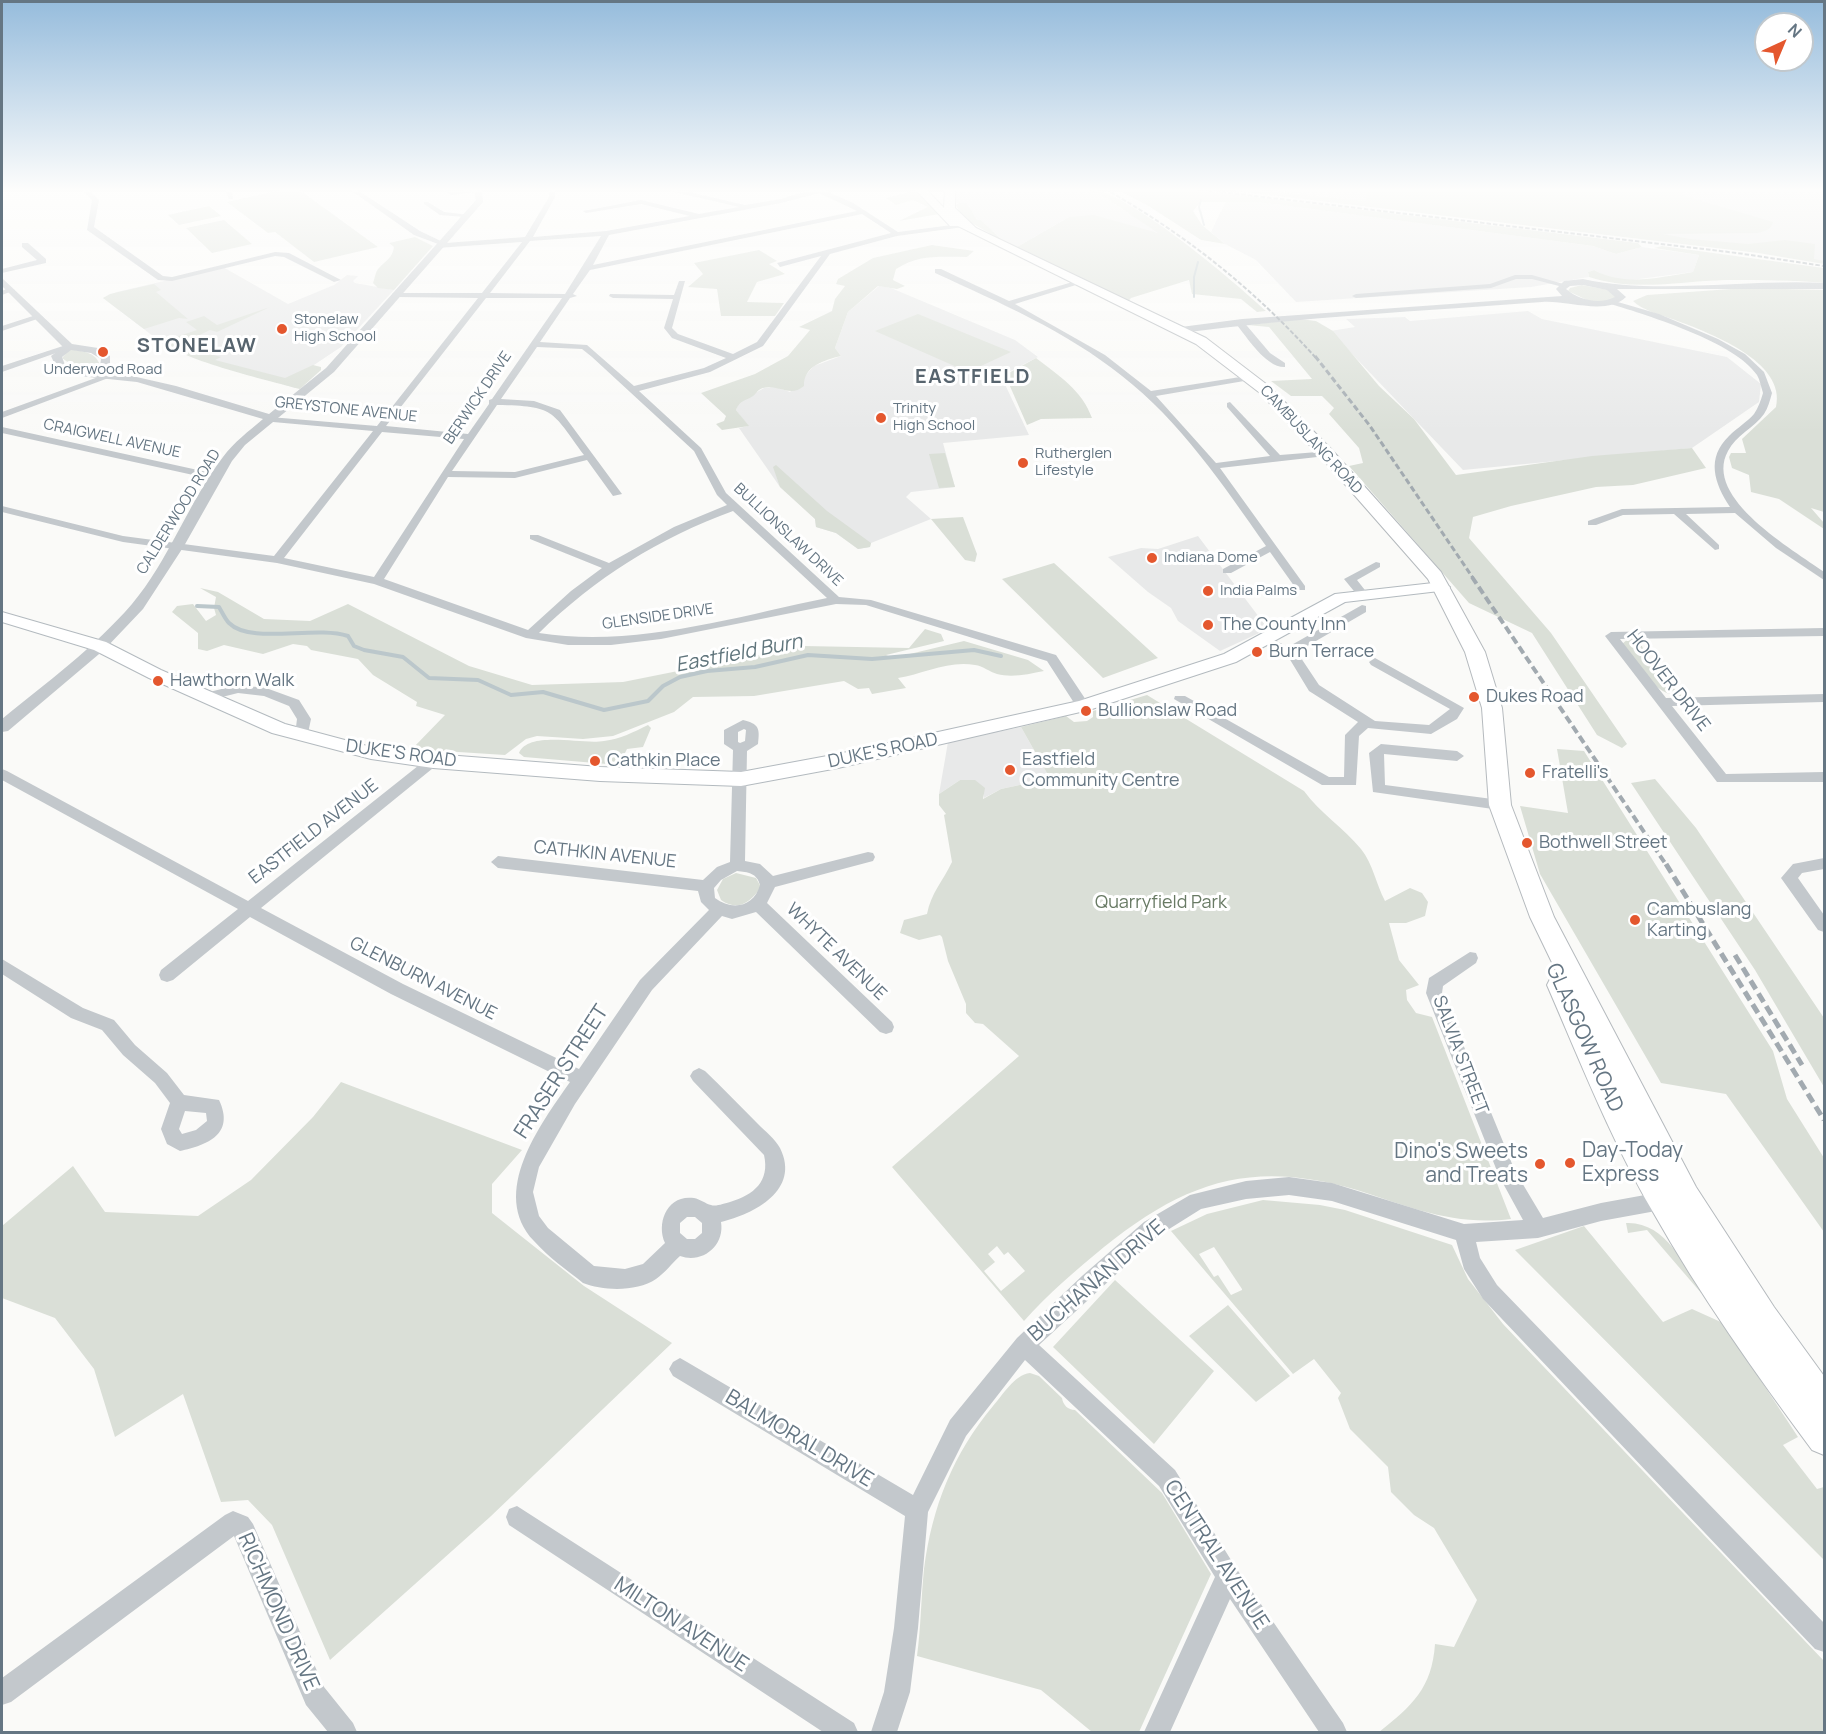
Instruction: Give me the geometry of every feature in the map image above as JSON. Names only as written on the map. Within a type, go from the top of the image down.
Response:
[{"type":"main road","name":"CAMBUSLANG ROAD","points":[[1045,270],[1173,329],[1223,356],[1250,377],[1326,453],[1435,576],[1442,587]]},
{"type":"main road","name":"DUKE'S ROAD","points":[[2,617],[100,646],[279,729],[371,753],[432,761],[600,774],[741,779],[838,761],[1083,706],[1230,658],[1341,597],[1362,602],[1442,587]]},
{"type":"main road","name":"GLASGOW ROAD","points":[[1442,587],[1475,652],[1492,708],[1500,805],[1494,835],[1623,1126],[1824,1404]]},
{"type":"main road","name":"GLASGOW ROAD","points":[[1674,1199],[1743,1328],[1824,1438]]},
{"type":"street","points":[[150,270],[161,278],[172,279],[209,270]]},
{"type":"street","points":[[316,270],[337,280]]},
{"type":"street","name":"CALDERWOOD ROAD","points":[[100,646],[138,606],[177,546],[216,477],[241,443],[330,370],[419,270]]},
{"type":"street","points":[[277,560],[505,270]]},
{"type":"street","name":"BERWICK DRIVE","points":[[377,581],[492,402],[586,270]]},
{"type":"street","points":[[634,389],[707,369],[735,358],[760,344],[815,270]]},
{"type":"street","points":[[938,271],[1007,303],[1075,339],[1149,394],[1214,466],[1301,588]]},
{"type":"street","points":[[1356,296],[1491,286],[1515,276],[1532,277],[1562,287],[1567,295],[1580,300]]},
{"type":"street","points":[[2,281],[6,291],[39,317],[69,346]]},
{"type":"street","points":[[1173,329],[1236,317],[1548,294],[1562,287],[1583,282],[1665,288],[1765,284],[1824,286]]},
{"type":"street","points":[[692,283],[678,283],[677,297],[668,328],[675,336],[735,358]]},
{"type":"street","points":[[1007,303],[1074,283]]},
{"type":"street","points":[[1602,285],[1616,291],[1617,300]]},
{"type":"street","points":[[1173,329],[1554,298],[1617,300],[1665,288]]},
{"type":"street","points":[[396,295],[578,296]]},
{"type":"street","points":[[613,296],[677,297]]},
{"type":"street","points":[[1617,300],[1722,343],[1741,356],[1761,376],[1767,399],[1760,412],[1724,445],[1719,458],[1720,479],[1728,499],[1738,510],[1754,525],[1824,577]]},
{"type":"street","points":[[2,329],[39,317]]},
{"type":"street","points":[[1239,322],[1267,355],[1282,365]]},
{"type":"street","name":"BULLIONSLAW DRIVE","points":[[533,344],[584,347],[634,389],[698,450],[722,495],[836,600]]},
{"type":"street","points":[[2,369],[69,346],[101,353],[106,358],[105,366],[115,374]]},
{"type":"street","name":"GREYSTONE AVENUE","points":[[69,346],[56,356],[60,367],[73,372],[115,374],[273,419],[380,431],[471,437]]},
{"type":"street","points":[[2,415],[115,374]]},
{"type":"street","points":[[1149,394],[1250,377]]},
{"type":"street","points":[[492,402],[548,406],[558,412],[617,495]]},
{"type":"street","points":[[1230,405],[1277,458]]},
{"type":"street","name":"CRAIGWELL AVENUE","points":[[2,430],[216,477]]},
{"type":"street","points":[[1214,466],[1326,453]]},
{"type":"street","points":[[444,474],[514,475],[589,458]]},
{"type":"street","points":[[530,635],[559,605],[608,567],[670,532],[735,506]]},
{"type":"street","name":"GLENSIDE DRIVE","points":[[2,509],[123,540],[277,560],[377,581],[530,635],[568,641],[611,641],[662,635],[836,600],[867,602],[1052,658],[1083,706]]},
{"type":"street","points":[[1592,523],[1622,512],[1738,510]]},
{"type":"street","points":[[1677,511],[1715,547]]},
{"type":"street","points":[[534,537],[608,567]]},
{"type":"street","points":[[1227,571],[1272,547]]},
{"type":"street","points":[[1288,652],[1362,602],[1350,579],[1376,565]]},
{"type":"street","name":"HOOVER DRIVE","points":[[1824,632],[1611,636],[1722,779],[1824,777]]},
{"type":"street","points":[[1265,639],[1294,655],[1314,688],[1372,725],[1431,730],[1452,716],[1457,708],[1375,662]]},
{"type":"street","points":[[2,727],[100,646]]},
{"type":"street","points":[[206,697],[238,689],[266,692],[294,703],[304,719],[302,735]]},
{"type":"street","points":[[1663,702],[1824,698]]},
{"type":"street","points":[[1180,699],[1328,782],[1352,782],[1352,735],[1367,722]]},
{"type":"street","points":[[737,865],[740,748]]},
{"type":"street","points":[[1457,756],[1381,749],[1376,753],[1378,789],[1500,805]]},
{"type":"street","name":"EASTFIELD AVENUE","points":[[248,910],[432,761]]},
{"type":"street","name":"GLENBURN AVENUE","points":[[2,774],[248,910],[397,989],[582,1079]]},
{"type":"street","points":[[769,883],[868,857]]},
{"type":"street","name":"CATHKIN AVENUE","points":[[498,862],[707,886]]},
{"type":"street","points":[[1824,864],[1798,868],[1789,878],[1824,926]]},
{"type":"street","points":[[737,865],[755,867],[761,871],[769,883],[765,897],[759,904],[735,912],[719,909],[708,899],[707,886],[718,872],[737,865]]},
{"type":"street","name":"WHYTE AVENUE","points":[[759,904],[886,1027]]},
{"type":"street","name":"FRASER STREET","points":[[677,1245],[655,1267],[642,1274],[613,1279],[590,1276],[541,1235],[530,1220],[524,1192],[530,1165],[582,1079],[646,985],[719,909]]},
{"type":"street","points":[[167,975],[248,910]]},
{"type":"street","name":"SALVIA STREET","points":[[1470,958],[1435,983],[1434,993],[1508,1176],[1539,1230]]},
{"type":"street","points":[[2,966],[76,1013],[108,1025],[129,1050],[161,1078],[179,1102]]},
{"type":"street","points":[[699,1076],[772,1150],[778,1165],[778,1175],[771,1187],[749,1204],[732,1212],[710,1215],[699,1208],[692,1207],[679,1212],[670,1224],[669,1231],[677,1245],[694,1248],[706,1240],[712,1228],[710,1215]]},
{"type":"street","name":"BUCHANAN DRIVE","points":[[884,1732],[897,1692],[906,1628],[917,1509],[958,1428],[1024,1345],[1089,1282],[1151,1229],[1197,1201],[1246,1190],[1289,1186],[1332,1192],[1464,1233],[1539,1230],[1601,1212],[1674,1199]]},
{"type":"street","points":[[1464,1233],[1471,1262],[1490,1292],[1824,1640]]},
{"type":"street","name":"CENTRAL AVENUE","points":[[1024,1345],[1167,1478],[1228,1575],[1334,1732]]},
{"type":"street","name":"BALMORAL DRIVE","points":[[680,1369],[917,1509]]},
{"type":"street","name":"MILTON AVENUE","points":[[517,1517],[844,1732]]},
{"type":"street","name":"RICHMOND DRIVE","points":[[2,1693],[233,1522],[240,1525],[245,1532],[315,1696],[344,1732]]},
{"type":"street","points":[[1156,1732],[1228,1575]]},
{"type":"shaded area","name":"Stonelaw High School","points":[[211,270],[228,270],[288,304],[334,285],[347,275],[358,276],[353,281],[355,283],[394,290],[341,347],[314,365],[295,388],[170,349],[103,298],[117,292]]},
{"type":"shaded area","points":[[1265,270],[1694,270],[1693,272],[1624,281],[1610,278],[1594,270],[1588,272],[1589,277],[1531,287],[1296,302]]},
{"type":"shaded area","name":"Trinity High School","points":[[879,286],[891,288],[1015,340],[1038,357],[1001,376],[1029,435],[943,443],[955,487],[911,492],[906,497],[931,519],[871,543],[870,547],[858,549],[836,533],[816,527],[815,519],[780,487],[739,428],[748,426],[736,410],[739,402],[764,388],[776,387],[790,392],[814,366],[841,356],[835,348],[848,312]]},
{"type":"shaded area","points":[[1528,311],[1542,319],[1727,357],[1761,384],[1759,402],[1692,448],[1463,470],[1330,331],[1355,327],[1346,319],[1405,317],[1410,321]]},
{"type":"shaded area","points":[[1198,536],[1268,629],[1220,651],[1178,621],[1171,608],[1148,592],[1108,557],[1141,548],[1158,549]]},
{"type":"shaded area","points":[[1021,727],[1048,775],[1043,780],[1001,789],[984,798],[984,788],[960,780],[939,794],[948,742]]},
{"type":"green space","points":[[378,270],[412,270],[394,290],[378,288],[373,283]]},
{"type":"green space","points":[[700,270],[778,270],[785,274],[757,282],[747,302],[784,303],[775,316],[721,316],[717,289],[688,287],[703,274]]},
{"type":"green space","points":[[853,270],[896,270],[893,280],[905,286],[897,289],[878,286],[848,312],[835,348],[841,356],[816,365],[807,373],[804,386],[799,389],[789,391],[769,387],[758,391],[741,402],[736,410],[749,426],[722,430],[716,424],[724,421],[726,416],[701,393],[755,374],[788,356],[810,330],[799,327],[832,311],[835,299],[845,286],[836,284],[838,279]]},
{"type":"green space","points":[[1063,270],[1219,270],[1266,311],[1257,312],[1241,299],[1192,294],[1189,280],[1131,298],[1128,302]]},
{"type":"green space","points":[[1594,270],[1618,278],[1643,279],[1693,272],[1694,270],[1824,270],[1824,283],[1727,280],[1640,285],[1589,277],[1588,272]]},
{"type":"green space","points":[[154,284],[161,290],[156,292],[188,319],[179,318],[144,329],[103,298],[110,294]]},
{"type":"green space","points":[[1582,285],[1609,290],[1616,297],[1612,301],[1589,301],[1568,291],[1570,288]]},
{"type":"green space","points":[[1745,288],[1824,290],[1824,512],[1811,508],[1824,523],[1824,529],[1779,499],[1751,492],[1749,475],[1732,468],[1729,457],[1731,453],[1746,453],[1742,439],[1776,407],[1776,391],[1769,376],[1757,362],[1724,341],[1647,310],[1633,301],[1647,295]]},
{"type":"green space","points":[[270,307],[217,332],[210,330],[179,345],[221,357],[215,360],[285,378],[313,365],[321,367],[321,370],[300,389],[207,363],[161,342],[197,330],[186,322],[204,316],[217,325]]},
{"type":"green space","points":[[918,314],[1011,352],[968,372],[875,331]]},
{"type":"green space","points":[[1300,319],[1316,321],[1333,331],[1379,386],[1414,419],[1456,475],[1592,456],[1692,448],[1706,468],[1633,485],[1596,487],[1473,517],[1469,538],[1551,633],[1627,744],[1622,748],[1597,735],[1532,633],[1469,603],[1349,466],[1363,463],[1359,448],[1329,414],[1334,408],[1322,396],[1291,396],[1271,381],[1312,379],[1269,327],[1247,325]]},
{"type":"green space","points":[[70,349],[92,355],[100,365],[96,369],[77,369],[62,358]]},
{"type":"green space","points":[[1036,358],[1076,391],[1092,418],[1041,419],[1027,425],[1005,375]]},
{"type":"green space","points":[[945,453],[955,487],[939,488],[929,454]]},
{"type":"green space","points":[[776,465],[827,511],[871,543],[870,547],[858,549],[836,533],[816,527],[815,519],[780,487],[773,467]]},
{"type":"green space","points":[[963,517],[977,554],[975,562],[965,560],[931,519]]},
{"type":"green space","points":[[1054,563],[1158,658],[1103,678],[1002,579]]},
{"type":"green space","points":[[200,588],[218,592],[264,619],[310,621],[348,604],[469,666],[532,685],[623,682],[803,646],[909,648],[925,629],[941,634],[944,641],[886,655],[893,658],[964,641],[1028,660],[1044,671],[1009,676],[978,666],[956,664],[898,678],[906,688],[872,694],[869,688],[858,689],[844,681],[754,696],[693,697],[674,712],[613,736],[583,739],[537,736],[526,739],[505,755],[412,749],[445,715],[416,706],[417,702],[373,675],[358,659],[293,644],[263,654],[224,645],[207,651],[198,649],[198,633],[172,612],[177,606],[193,604],[206,621],[216,615],[214,608],[216,597]]},
{"type":"green space","points":[[1629,638],[1639,640],[1651,665],[1682,696],[1663,691],[1648,678],[1622,644]]},
{"type":"green space","name":"Quarryfield Park","points":[[1147,695],[1304,791],[1361,849],[1369,861],[1385,901],[1410,888],[1422,893],[1428,902],[1425,916],[1406,923],[1389,923],[1399,960],[1419,985],[1406,990],[1407,1000],[1416,1013],[1432,1017],[1511,1219],[1470,1220],[1451,1217],[1320,1181],[1285,1177],[1253,1177],[1222,1182],[1193,1192],[1134,1224],[1073,1273],[1024,1321],[892,1167],[1019,1056],[983,1024],[975,1023],[966,1013],[966,1004],[948,961],[942,937],[940,935],[919,940],[900,933],[904,920],[927,914],[934,893],[952,862],[944,815],[946,814],[939,805],[939,794],[960,780],[975,780],[985,788],[983,799],[1001,789],[1043,780],[1048,775],[1021,727],[1066,716],[1074,722],[1087,721],[1093,717],[1093,711]],"holes":[[[997,1246],[1004,1255],[1008,1252],[1025,1271],[1001,1291],[984,1271],[995,1262],[988,1254]]]},
{"type":"green space","points":[[648,725],[651,728],[643,747],[627,749],[619,765],[524,757],[519,753],[533,742],[544,740],[604,741],[632,733]]},
{"type":"green space","name":"Cambuslang Karting","points":[[1557,749],[1584,751],[1773,1051],[1787,1099],[1824,1158],[1824,1232],[1726,1094],[1661,1083],[1540,874],[1520,806],[1568,813]]},
{"type":"green space","points":[[1655,779],[1696,828],[1824,1018],[1824,1087],[1755,970],[1631,783]]},
{"type":"green space","points":[[736,873],[756,878],[761,887],[744,904],[727,904],[721,900],[717,890],[723,879]]},
{"type":"green space","points":[[341,1082],[522,1150],[492,1184],[492,1213],[584,1286],[672,1343],[490,1517],[330,1660],[272,1525],[248,1500],[221,1502],[183,1394],[115,1437],[94,1369],[55,1318],[2,1298],[2,1226],[73,1166],[105,1212],[198,1216],[251,1180],[313,1117]]},
{"type":"green space","points":[[1263,1200],[1320,1205],[1345,1210],[1452,1245],[1468,1279],[1503,1324],[1824,1661],[1824,1729],[1822,1732],[1379,1732],[1410,1704],[1425,1684],[1430,1673],[1435,1644],[1454,1647],[1477,1600],[1434,1528],[1414,1515],[1391,1492],[1388,1467],[1350,1429],[1338,1398],[1341,1393],[1314,1359],[1293,1374],[1171,1231],[1207,1214]],"holes":[[[1214,1247],[1242,1289],[1231,1295],[1218,1275],[1214,1277],[1199,1254]]]},
{"type":"green space","points":[[1626,1223],[1640,1224],[1663,1237],[1681,1258],[1702,1294],[1647,1230],[1628,1233]]},
{"type":"green space","points":[[1584,1226],[1663,1322],[1692,1309],[1723,1323],[1798,1437],[1783,1445],[1817,1489],[1824,1487],[1824,1560],[1515,1250]]},
{"type":"green space","points":[[1115,1280],[1214,1371],[1154,1444],[1053,1347]]},
{"type":"green space","points":[[1228,1305],[1290,1376],[1256,1402],[1189,1336]]},
{"type":"green space","points":[[1030,1373],[1039,1376],[1062,1398],[1066,1407],[1075,1410],[1162,1493],[1211,1574],[1139,1732],[1092,1732],[1041,1690],[917,1656],[924,1569],[933,1524],[946,1482],[966,1443],[979,1424],[1014,1381]]},
{"type":"waterway","name":"Eastfield Burn","points":[[1194,297],[1196,270]]},
{"type":"waterway","name":"Eastfield Burn","points":[[197,606],[219,607],[229,623],[252,633],[319,632],[348,636],[354,646],[364,650],[403,657],[429,678],[478,680],[511,695],[543,692],[604,710],[648,701],[663,686],[680,677],[707,671],[755,667],[808,655],[872,659],[974,650],[1001,656]]},
{"type":"railway","points":[[1224,270],[1268,309],[1316,358]]},
{"type":"railway","points":[[1315,356],[1370,426],[1473,578]]},
{"type":"railway","points":[[1472,577],[1667,866]]},
{"type":"railway","points":[[1666,864],[1824,1120]]},
{"type":"railway","points":[[1735,955],[1802,1065]]},
{"type":"place","name":"Stonelaw High School","points":[[282,329]]},
{"type":"place","name":"Underwood Road","points":[[103,352]]},
{"type":"place","name":"Trinity High School","points":[[881,418]]},
{"type":"place","name":"Rutherglen Lifestyle","points":[[1023,463]]},
{"type":"place","name":"Indiana Dome","points":[[1152,558]]},
{"type":"place","name":"India Palms","points":[[1208,591]]},
{"type":"place","name":"The County Inn","points":[[1208,625]]},
{"type":"place","name":"Burn Terrace","points":[[1257,652]]},
{"type":"place","name":"Hawthorn Walk","points":[[158,681]]},
{"type":"place","name":"Dukes Road","points":[[1474,697]]},
{"type":"place","name":"Bullionslaw Road","points":[[1086,711]]},
{"type":"place","name":"Cathkin Place","points":[[595,761]]},
{"type":"place","name":"Eastfield Community Centre","points":[[1010,770]]},
{"type":"place","name":"Fratelli's","points":[[1530,773]]},
{"type":"place","name":"Bothwell Street","points":[[1527,843]]},
{"type":"place","name":"Cambuslang Karting","points":[[1635,920]]},
{"type":"place","name":"Day-Today Express","points":[[1570,1163]]},
{"type":"place","name":"Dino's Sweets and Treats","points":[[1540,1164]]},
{"type":"district","name":"STONELAW","points":[[197,346]]},
{"type":"district","name":"EASTFIELD","points":[[973,377]]}]
